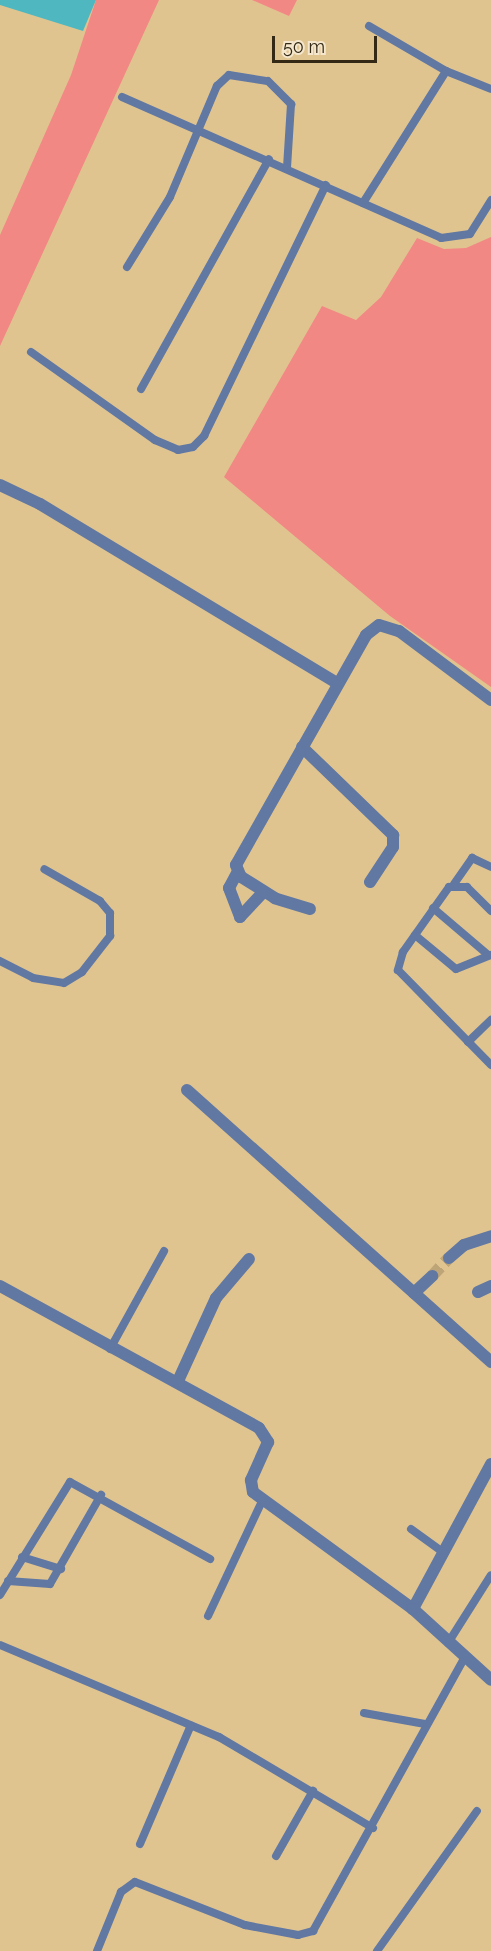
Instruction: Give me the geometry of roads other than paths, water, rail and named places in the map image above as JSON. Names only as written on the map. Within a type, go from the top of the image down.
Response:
[{"type":"street","points":[[0,485],[40,504],[337,683]]},
{"type":"street","points":[[263,892],[240,917],[230,888],[237,873],[243,848],[366,635],[379,625],[389,626],[491,700]]},
{"type":"street","points":[[302,747],[393,835],[393,847],[370,882]]},
{"type":"street","points":[[237,873],[263,892],[310,909]]},
{"type":"street","points":[[188,1090],[491,1362]]},
{"type":"street","points":[[450,1258],[464,1245],[490,1240]]},
{"type":"street","points":[[178,1381],[216,1299],[249,1258]]},
{"type":"street","points":[[414,1293],[432,1276]]},
{"type":"street","points":[[0,1286],[109,1350],[178,1381],[268,1437],[251,1480],[262,1501],[413,1609],[464,1659],[491,1680]]},
{"type":"street","points":[[478,1292],[491,1286]]},
{"type":"street","points":[[413,1609],[491,1464]]},
{"type":"lane","points":[[369,26],[446,71],[491,89]]},
{"type":"lane","points":[[363,203],[446,71]]},
{"type":"lane","points":[[127,267],[170,198],[217,86],[229,75],[268,81],[291,104],[287,167]]},
{"type":"lane","points":[[122,97],[269,159],[450,240],[470,234],[491,200]]},
{"type":"lane","points":[[141,388],[269,159]]},
{"type":"lane","points":[[31,352],[155,440],[178,450],[193,447],[204,436],[326,185]]},
{"type":"lane","points":[[491,867],[476,858],[468,860],[454,884],[415,934],[398,970],[491,1065]]},
{"type":"lane","points":[[0,961],[33,978],[64,983],[82,972],[110,936],[110,913],[100,901],[44,869]]},
{"type":"lane","points":[[454,884],[467,887],[491,911]]},
{"type":"lane","points":[[415,934],[456,969],[489,955],[433,908]]},
{"type":"lane","points":[[468,1042],[489,1026]]},
{"type":"lane","points":[[109,1350],[164,1251]]},
{"type":"lane","points":[[0,1595],[65,1485],[76,1482],[210,1559]]},
{"type":"lane","points":[[8,1581],[45,1586],[61,1569],[101,1495]]},
{"type":"lane","points":[[208,1616],[262,1501]]},
{"type":"lane","points":[[411,1529],[444,1553]]},
{"type":"lane","points":[[22,1557],[61,1569]]},
{"type":"lane","points":[[448,1643],[491,1575]]},
{"type":"lane","points":[[0,1645],[191,1725],[313,1791],[373,1828]]},
{"type":"lane","points":[[98,1951],[121,1892],[135,1882],[245,1925],[305,1935],[373,1828],[425,1724],[464,1659]]},
{"type":"lane","points":[[364,1713],[425,1724]]},
{"type":"lane","points":[[140,1844],[191,1725]]},
{"type":"lane","points":[[276,1856],[313,1791]]},
{"type":"lane","points":[[377,1951],[477,1811]]},
{"type":"water","points":[[0,0],[96,0],[83,31],[0,5]]},
{"type":"tunnel","points":[[432,1276],[449,1258]]}]
